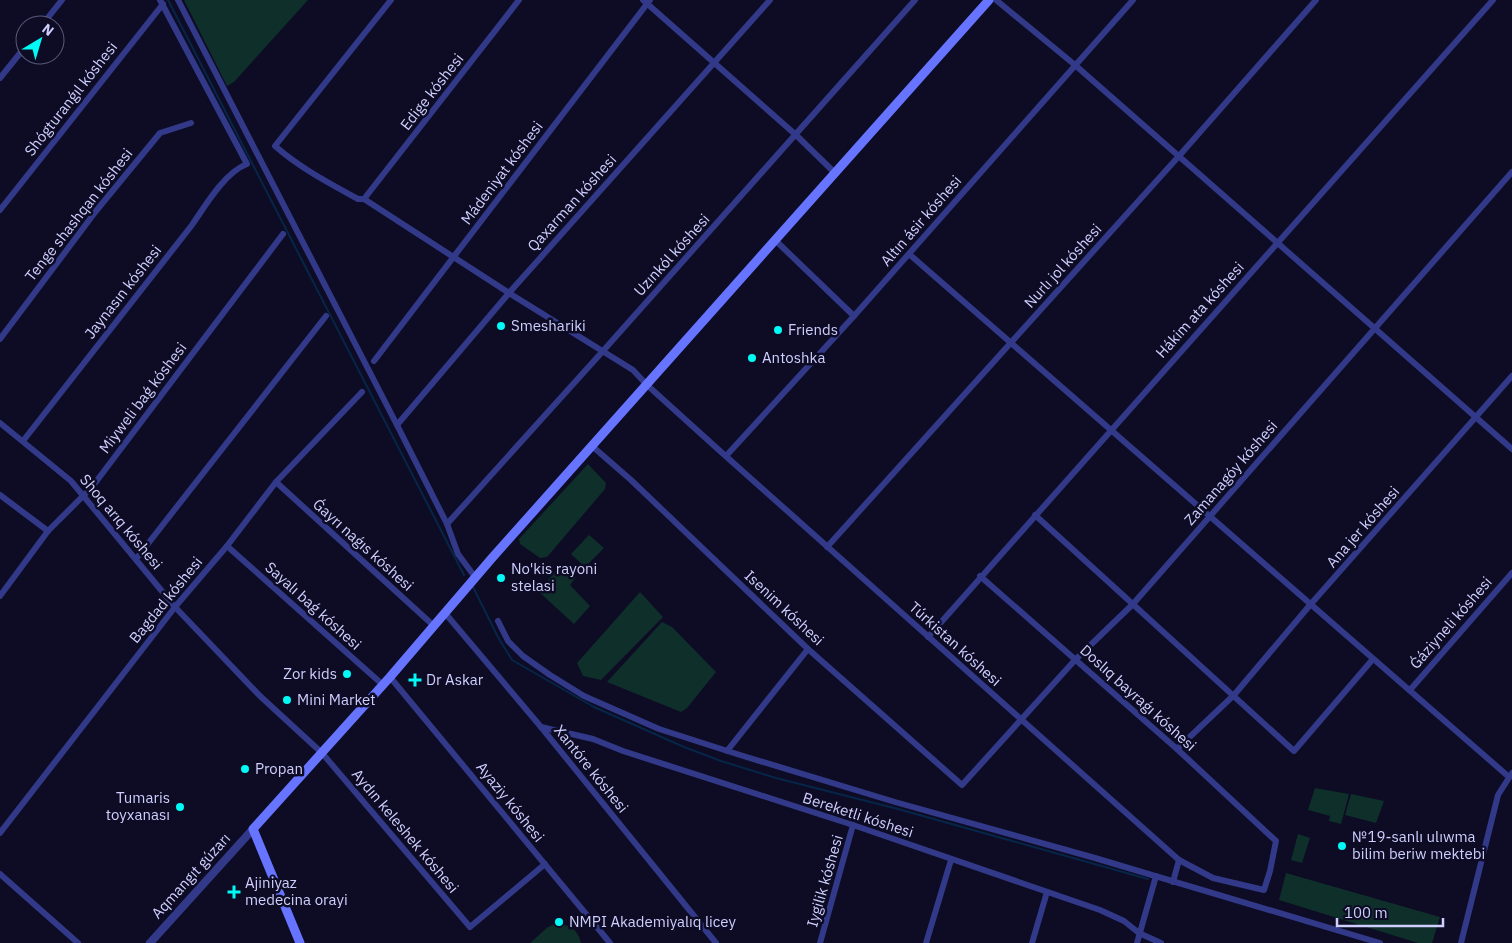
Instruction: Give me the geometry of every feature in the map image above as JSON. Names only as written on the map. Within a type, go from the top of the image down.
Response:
[{"type":"main road","points":[[300,943],[253,828],[383,685],[475,577],[989,0]]},
{"type":"street","points":[[50,15],[62,0]]},
{"type":"street","points":[[178,0],[397,425],[446,524],[458,554],[475,577]]},
{"type":"street","name":"Túrkistan kóshesi","points":[[391,0],[275,146],[291,160],[321,179],[358,199],[364,199],[509,293],[633,370],[647,385],[827,547],[1179,860],[1213,878],[1264,890]]},
{"type":"street","name":"Edige kóshesi","points":[[364,199],[519,0]]},
{"type":"street","name":"Qaxarman kóshesi","points":[[397,425],[509,293],[770,0]]},
{"type":"street","name":"Uzınkól kóshesi","points":[[446,524],[603,352],[915,0]]},
{"type":"street","points":[[996,0],[1075,65],[1512,449]]},
{"type":"street","name":"Altın ásir kóshesi","points":[[726,456],[854,316],[1133,0]]},
{"type":"street","name":"Nurlı jol kóshesi","points":[[827,547],[1179,156],[1316,0]]},
{"type":"street","name":"Hákim ata kóshesi","points":[[928,637],[980,576],[1493,0]]},
{"type":"street","points":[[647,1],[713,63],[796,135],[835,173]]},
{"type":"street","name":"Mádeniyat kóshesi","points":[[374,361],[647,1]]},
{"type":"street","name":"Jaynasın kóshesi","points":[[23,441],[219,188],[238,167],[247,164],[162,2]]},
{"type":"street","name":"Shógturanǵıl kóshesi","points":[[0,210],[162,2]]},
{"type":"street","points":[[0,78],[15,59]]},
{"type":"street","name":"Tenge shashqan kóshesi","points":[[0,339],[96,211],[160,133],[191,123]]},
{"type":"street","name":"Zamanagóy kóshesi","points":[[962,785],[1075,660],[1132,604],[1512,172]]},
{"type":"street","name":"Miyweli baǵ kóshesi","points":[[0,596],[48,531],[64,513],[83,497],[283,234]]},
{"type":"street","points":[[775,240],[854,316]]},
{"type":"street","points":[[909,254],[1310,605],[1511,775],[1498,795],[1461,943]]},
{"type":"street","points":[[136,559],[326,316]]},
{"type":"street","name":"Ana jer kóshesi","points":[[1177,749],[1234,695],[1310,605],[1512,376]]},
{"type":"street","name":"Bagdad kóshesi","points":[[0,833],[175,607],[227,546],[276,482],[362,392]]},
{"type":"street","name":"Shoq arıq kóshesi","points":[[0,423],[71,481],[175,607],[260,696],[322,752]]},
{"type":"street","name":"Isenim kóshesi","points":[[592,446],[631,480],[808,649],[962,785]]},
{"type":"street","name":"Ǵayrı naǵıs kóshesi","points":[[276,482],[434,626]]},
{"type":"street","points":[[0,495],[48,531]]},
{"type":"street","points":[[1035,515],[1294,751],[1374,659]]},
{"type":"street","name":"Sayalı baǵ kóshesi","points":[[227,546],[383,685]]},
{"type":"street","name":"Ǵáziyneli kóshesi","points":[[1410,690],[1512,573]]},
{"type":"street","name":"Doslıq bayraǵı kóshesi","points":[[980,576],[1177,749],[1276,841],[1270,872],[1264,890]]},
{"type":"street","name":"Xantóre kóshesi","points":[[445,612],[541,726],[716,943]]},
{"type":"street","points":[[498,621],[508,641],[523,656],[584,696],[659,729],[895,802],[1156,876],[1380,943]]},
{"type":"street","points":[[727,751],[808,649]]},
{"type":"street","name":"Ayaziy kóshesi","points":[[390,676],[610,943]]},
{"type":"street","name":"Bereketli kóshesi","points":[[541,726],[593,739],[632,754],[853,826],[1100,910],[1124,921],[1139,933],[1160,943]]},
{"type":"street","name":"Aydın keleshek kóshesi","points":[[322,752],[470,926],[545,864]]},
{"type":"street","name":"Iygilik kóshesi","points":[[820,943],[853,826]]},
{"type":"street","name":"Aqmangıt gúzarı","points":[[150,943],[253,828]]},
{"type":"street","points":[[926,943],[951,860]]},
{"type":"street","points":[[1173,882],[1179,860]]},
{"type":"street","points":[[0,874],[78,943]]},
{"type":"street","points":[[1137,943],[1156,876]]},
{"type":"street","points":[[1032,943],[1047,892]]},
{"type":"green space","points":[[184,0],[308,0],[234,82],[227,86]]},
{"type":"green space","points":[[588,464],[606,483],[605,489],[547,557],[540,558],[520,544],[519,539]]},
{"type":"green space","points":[[589,535],[604,548],[585,567],[571,554]]},
{"type":"green space","points":[[562,565],[576,577],[570,585],[590,606],[574,624],[538,591]]},
{"type":"green space","points":[[640,592],[663,617],[601,680],[583,676],[577,663]]},
{"type":"green space","points":[[662,622],[672,627],[716,672],[687,708],[681,712],[607,682]]},
{"type":"green space","points":[[1315,788],[1349,794],[1341,824],[1329,821],[1330,816],[1308,810]]},
{"type":"green space","points":[[1351,794],[1384,801],[1376,823],[1345,815]]},
{"type":"green space","points":[[1298,834],[1310,838],[1302,863],[1291,860]]},
{"type":"green space","points":[[1286,873],[1440,917],[1432,943],[1418,943],[1279,900]]},
{"type":"green space","points":[[555,924],[572,928],[578,934],[581,943],[530,943],[548,927]]},
{"type":"waterway","points":[[168,0],[464,575]]},
{"type":"waterway","points":[[473,587],[498,637],[512,660],[594,707],[684,747],[776,778],[898,809],[1148,879]]},
{"type":"place","name":"Smeshariki","points":[[501,326]]},
{"type":"place","name":"Friends","points":[[778,330]]},
{"type":"place","name":"Antoshka","points":[[752,358]]},
{"type":"place","name":"No'kis rayoni stelasi","points":[[501,578]]},
{"type":"place","name":"Zor kids","points":[[347,674]]},
{"type":"place","name":"Dr Askar","points":[[415,680]]},
{"type":"place","name":"Mini Market","points":[[287,700]]},
{"type":"place","name":"Propan","points":[[245,769]]},
{"type":"place","name":"Tumaris toyxanası","points":[[180,807]]},
{"type":"place","name":"№19-sanlı ulıwma bilim beriw mektebi","points":[[1342,846]]},
{"type":"place","name":"Ajiniyaz medecina orayi","points":[[234,892]]},
{"type":"place","name":"NMPI Akademiyalıq licey","points":[[559,922]]}]
